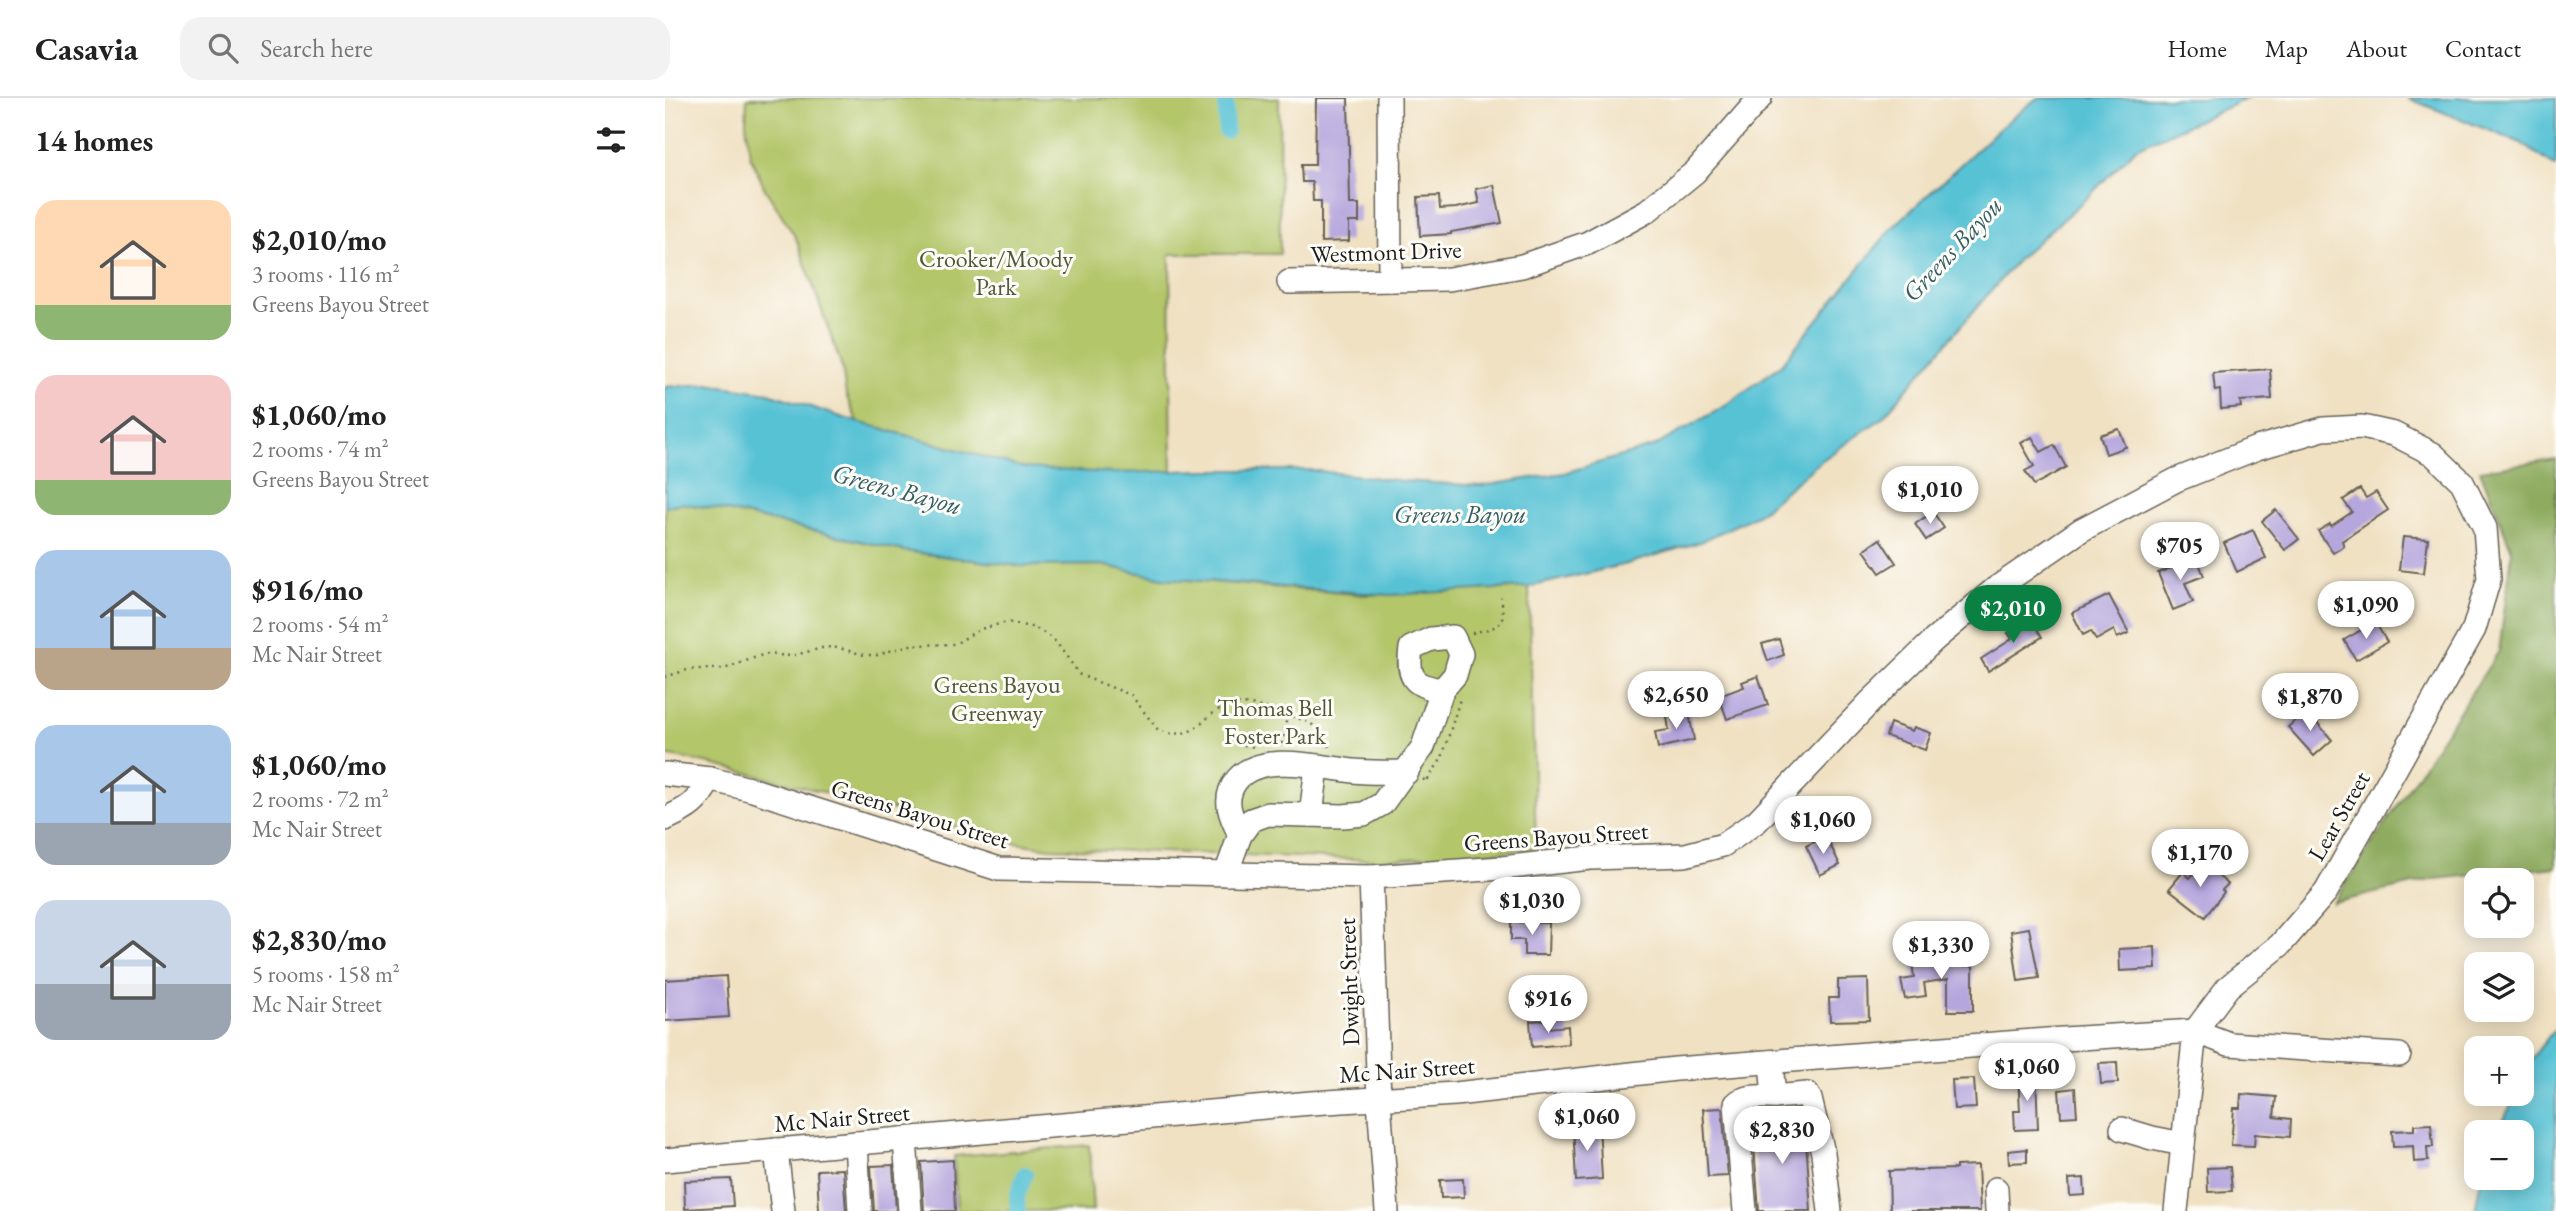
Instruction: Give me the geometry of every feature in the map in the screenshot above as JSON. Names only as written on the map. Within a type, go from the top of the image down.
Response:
[{"type":"street","points":[[1389,98],[1390,280]]},
{"type":"street","name":"Westmont Drive","points":[[1289,282],[1449,279],[1522,266],[1588,243],[1647,211],[1695,172],[1760,98]]},
{"type":"street","name":"Lear Street","points":[[2195,1031],[2228,987],[2280,945],[2326,892],[2474,629],[2489,579],[2485,528],[2462,482],[2433,454],[2394,434],[2362,427],[2323,429]]},
{"type":"street","name":"Greens Bayou Street","points":[[665,774],[710,779],[999,869],[1371,877],[1501,868],[1590,858],[1685,855],[1723,845],[1758,821],[1871,701],[1934,640],[1996,589],[2081,530],[2176,480],[2257,448],[2323,429]]},
{"type":"street","points":[[1226,874],[1240,835],[1251,820],[1268,814],[1364,814],[1382,804],[1423,747],[1442,690]]},
{"type":"street","points":[[1240,835],[1229,813],[1229,790],[1241,774],[1255,766],[1324,758],[1373,773],[1407,772]]},
{"type":"street","points":[[1311,816],[1324,758]]},
{"type":"street","points":[[665,819],[690,808],[710,779]]},
{"type":"street","name":"Dwight Street","points":[[1371,877],[1379,1100],[1387,1211]]},
{"type":"street","points":[[2176,1211],[2195,1031],[2229,1044],[2399,1055]]},
{"type":"street","name":"Mc Nair Street","points":[[665,1160],[1298,1105],[1455,1094],[1558,1081],[1771,1062],[2195,1031]]},
{"type":"street","points":[[1771,1062],[1774,1097]]},
{"type":"street","points":[[1745,1211],[1736,1104],[1745,1098],[1807,1094],[1823,1153],[1830,1211]]},
{"type":"street","points":[[2123,1129],[2152,1139],[2183,1144]]},
{"type":"street","points":[[905,1139],[910,1211]]},
{"type":"street","points":[[856,1143],[860,1211]]},
{"type":"street","points":[[776,1150],[782,1211]]},
{"type":"path","points":[[665,677],[690,669],[739,666],[753,657],[765,654],[791,656],[826,647],[877,655],[909,645],[955,644],[980,629],[1007,622],[1035,628],[1048,635],[1080,675],[1131,695],[1158,730],[1167,733],[1191,731],[1222,708],[1233,704],[1251,704],[1310,723],[1319,732],[1324,758]]},
{"type":"path","points":[[1281,751],[1287,716]]},
{"type":"green space","name":"Crooker/Moody Park","points":[[747,98],[1279,98],[1280,254],[1170,254],[1172,481],[1048,478],[863,435],[846,395],[842,367],[796,238],[765,189],[750,156],[746,123]]},
{"type":"green space","points":[[2556,459],[2556,867],[2464,868],[2464,876],[2434,879],[2333,903],[2499,651],[2512,551],[2480,470]]},
{"type":"green space","points":[[680,503],[904,551],[1019,566],[1102,565],[1163,578],[1365,595],[1529,587],[1536,849],[1379,860],[1050,848],[1003,841],[895,810],[665,755],[665,507]]},
{"type":"green space","points":[[1089,1145],[1093,1211],[957,1211],[954,1156]]},
{"type":"water","name":"Greens Bayou","points":[[2037,98],[2248,98],[2136,148],[2088,197],[2020,257],[1882,418],[1821,461],[1757,515],[1700,542],[1627,564],[1529,587],[1390,595],[1163,578],[1102,565],[1019,566],[904,551],[718,509],[680,503],[665,507],[665,387],[709,384],[769,393],[844,418],[1024,468],[1113,473],[1311,470],[1404,481],[1481,486],[1564,473],[1655,446],[1725,406],[1781,365],[1890,230],[2000,128]]},
{"type":"water","points":[[2407,98],[2556,98],[2556,167],[2521,143]]},
{"type":"water","points":[[2556,1028],[2556,1211],[2475,1211],[2479,1190],[2534,1190],[2534,1120],[2504,1120],[2510,1106],[2534,1106],[2534,1057]]},
{"type":"building","points":[[1316,98],[1348,98],[1350,204],[1359,204],[1359,222],[1349,222],[1349,241],[1321,242],[1321,201],[1313,201],[1312,182],[1302,182],[1301,165],[1315,165]]},
{"type":"building","points":[[1494,185],[1502,223],[1451,234],[1420,236],[1418,197],[1439,196],[1440,209],[1456,208],[1479,203],[1476,189]]},
{"type":"building","points":[[2270,369],[2272,399],[2240,401],[2241,407],[2221,409],[2220,390],[2215,391],[2213,373]]},
{"type":"building","points":[[2119,429],[2126,447],[2106,454],[2100,435]]},
{"type":"building","points":[[2032,437],[2041,452],[2054,445],[2066,467],[2034,485],[2025,471],[2034,466],[2021,443]]},
{"type":"building","points":[[2360,489],[2366,498],[2376,492],[2388,510],[2342,541],[2344,546],[2333,553],[2318,531],[2352,512],[2343,500]]},
{"type":"building","points":[[2276,510],[2299,539],[2285,550],[2262,521]]},
{"type":"building","points":[[1933,512],[1944,528],[1926,540],[1915,524]]},
{"type":"building","points":[[2253,530],[2266,558],[2237,572],[2224,543]]},
{"type":"building","points":[[2403,537],[2428,539],[2424,573],[2399,570]]},
{"type":"building","points":[[1880,539],[1896,563],[1880,573],[1864,550]]},
{"type":"building","points":[[2197,558],[2204,576],[2185,583],[2193,602],[2173,610],[2158,573]]},
{"type":"building","points":[[2109,595],[2129,633],[2117,638],[2114,630],[2096,640],[2091,631],[2083,635],[2072,613]]},
{"type":"building","points":[[2031,619],[2042,637],[1988,671],[1981,659],[2012,639],[2008,633]]},
{"type":"building","points":[[2375,622],[2387,642],[2356,660],[2344,640]]},
{"type":"building","points":[[1779,639],[1784,655],[1768,661],[1762,644]]},
{"type":"building","points":[[1758,676],[1768,705],[1727,719],[1719,696],[1744,687],[1742,682]]},
{"type":"building","points":[[2307,711],[2332,740],[2314,756],[2288,727]]},
{"type":"building","points":[[1689,713],[1694,740],[1658,748],[1655,732],[1669,730],[1667,717]]},
{"type":"building","points":[[1890,723],[1912,731],[1914,727],[1931,733],[1925,750],[1886,736]]},
{"type":"building","points":[[1826,836],[1840,865],[1820,875],[1806,846]]},
{"type":"building","points":[[2202,863],[2228,884],[2205,917],[2169,889],[2183,872],[2190,878]]},
{"type":"building","points":[[1511,922],[1549,923],[1548,955],[1524,955],[1524,940],[1511,940]]},
{"type":"building","points":[[2029,928],[2039,978],[2018,981],[2011,931]]},
{"type":"building","points":[[2155,947],[2156,969],[2120,971],[2119,949]]},
{"type":"building","points":[[1936,951],[1938,966],[1973,966],[1973,1011],[1948,1011],[1948,979],[1924,983],[1926,996],[1905,999],[1901,980],[1914,978],[1911,954]]},
{"type":"building","points":[[726,976],[729,1017],[665,1021],[665,980]]},
{"type":"building","points":[[1868,979],[1869,1020],[1830,1021],[1829,998],[1838,998],[1838,980]]},
{"type":"building","points":[[1547,1020],[1548,1028],[1568,1026],[1569,1044],[1532,1047],[1530,1021]]},
{"type":"building","points":[[2117,1062],[2118,1083],[2101,1084],[2099,1063]]},
{"type":"building","points":[[2036,1073],[2038,1129],[2015,1130],[2014,1111],[2020,1111],[2018,1074]]},
{"type":"building","points":[[1974,1079],[1976,1108],[1954,1109],[1952,1080]]},
{"type":"building","points":[[2075,1088],[2077,1116],[2061,1117],[2059,1090]]},
{"type":"building","points":[[2241,1094],[2276,1097],[2274,1117],[2291,1119],[2290,1137],[2255,1134],[2254,1146],[2231,1145],[2234,1108],[2240,1108]]},
{"type":"building","points":[[1722,1108],[1728,1176],[1708,1177],[1703,1109]]},
{"type":"building","points":[[1800,1118],[1806,1141],[1811,1211],[1759,1211],[1752,1121]]},
{"type":"building","points":[[1599,1124],[1602,1179],[1576,1181],[1573,1126]]},
{"type":"building","points":[[2431,1124],[2433,1147],[2427,1147],[2428,1161],[2414,1162],[2413,1146],[2393,1147],[2392,1131],[2414,1130],[2414,1125]]},
{"type":"building","points":[[2027,1149],[2027,1162],[2009,1163],[2008,1151]]},
{"type":"building","points":[[953,1160],[955,1211],[924,1211],[921,1162]]},
{"type":"building","points":[[893,1165],[896,1211],[874,1211],[871,1166]]},
{"type":"building","points":[[1978,1165],[1980,1211],[1890,1211],[1889,1171],[1956,1169],[1956,1166]]},
{"type":"building","points":[[2230,1167],[2232,1191],[2208,1192],[2207,1168]]},
{"type":"building","points":[[843,1169],[846,1211],[819,1211],[817,1170]]},
{"type":"building","points":[[2084,1178],[2085,1195],[2070,1196],[2069,1179]]},
{"type":"building","points":[[731,1179],[733,1206],[685,1209],[684,1181]]},
{"type":"building","points":[[1463,1179],[1464,1197],[1441,1198],[1440,1180]]},
{"type":"waterway","points":[[1226,98],[1226,131]]},
{"type":"waterway","points":[[1018,1211],[1017,1197],[1025,1174]]},
{"type":"park label","name":"Greens Bayou Greenway","points":[[997,699]]},
{"type":"park label","name":"Thomas Bell Foster Park","points":[[1275,722]]}]
